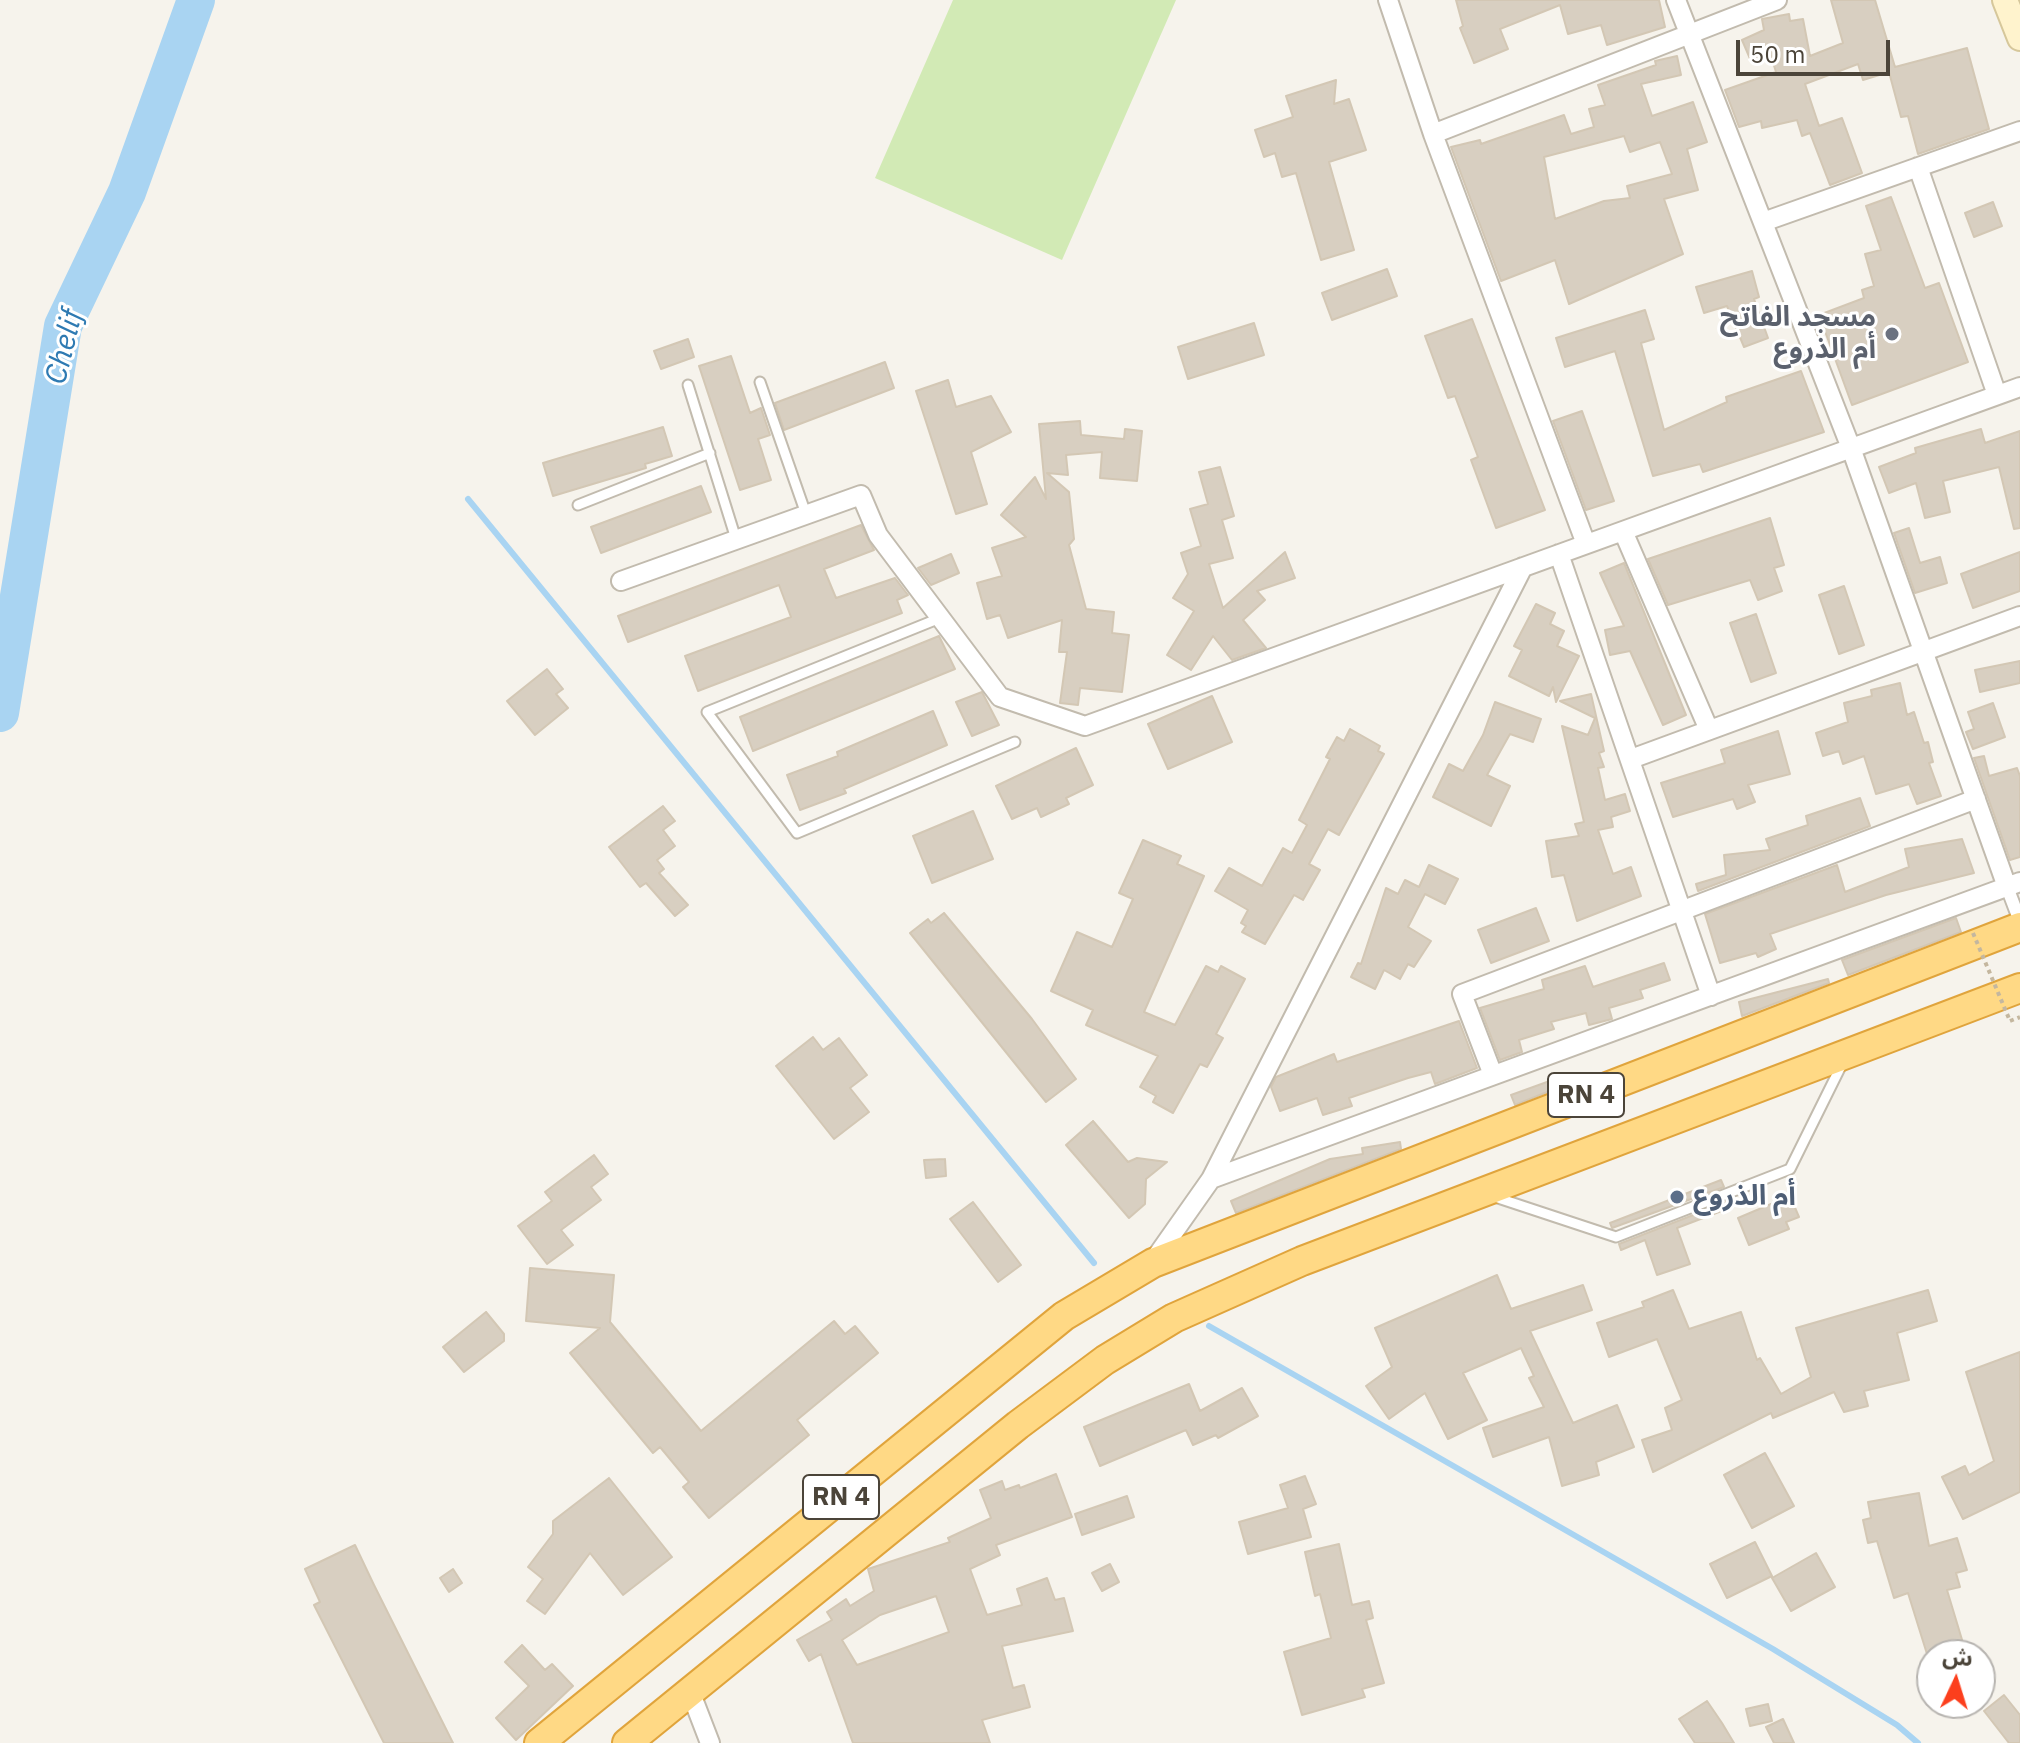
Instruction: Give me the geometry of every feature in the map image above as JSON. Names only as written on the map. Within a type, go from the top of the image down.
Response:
[{"type":"highway","name":"RN 4","points":[[539,1743],[1064,1316],[1153,1263],[2019,922]]},
{"type":"highway","name":"RN 4","points":[[627,1743],[1018,1425],[1105,1360],[1174,1318],[1273,1273],[2020,988]]},
{"type":"main road","points":[[2005,0],[2020,38]]},
{"type":"street","points":[[1388,0],[1433,134],[1586,544]]},
{"type":"street","points":[[1676,0],[1851,448],[1976,799],[2014,884],[2019,922]]},
{"type":"street","points":[[1433,134],[1777,0]]},
{"type":"street","points":[[1763,222],[2020,131]]},
{"type":"street","points":[[1918,167],[1997,395]]},
{"type":"street","points":[[621,581],[861,495],[878,535],[1000,697],[1085,726],[2020,387]]},
{"type":"street","points":[[1623,531],[1709,730]]},
{"type":"street","points":[[1559,554],[1711,996]]},
{"type":"street","points":[[1153,1263],[1211,1179],[1523,567]]},
{"type":"street","points":[[1631,759],[2020,616]]},
{"type":"street","points":[[1493,1075],[1462,994],[1976,799]]},
{"type":"street","points":[[1211,1179],[2014,884]]},
{"type":"street","points":[[690,1691],[710,1743]]},
{"type":"lane","points":[[760,382],[806,514]]},
{"type":"lane","points":[[688,385],[736,539]]},
{"type":"lane","points":[[578,505],[710,453]]},
{"type":"lane","points":[[940,618],[707,712],[797,833],[1015,742]]},
{"type":"lane","points":[[1481,1192],[1616,1237],[1790,1169],[1847,1053]]},
{"type":"path","points":[[1973,933],[2010,1021],[2020,1017]]},
{"type":"green space","points":[[953,0],[1176,0],[1062,260],[875,178]]},
{"type":"building","points":[[1456,0],[1659,0],[1665,27],[1607,45],[1601,25],[1568,34],[1560,5],[1500,29],[1508,49],[1474,63],[1460,28],[1463,26]]},
{"type":"building","points":[[1831,0],[1875,0],[1895,67],[1967,48],[1989,129],[1918,154],[1908,116],[1901,117],[1889,72],[1863,80],[1858,64],[1805,84],[1819,126],[1842,118],[1862,173],[1830,185],[1810,133],[1802,136],[1797,120],[1762,128],[1761,121],[1739,127],[1725,90],[1776,72],[1771,56],[1751,61],[1742,40],[1764,30],[1762,19],[1789,14],[1790,21],[1803,19],[1810,56],[1843,43]]},
{"type":"building","points":[[1677,56],[1681,75],[1641,84],[1652,116],[1693,102],[1707,142],[1687,149],[1698,190],[1664,199],[1683,254],[1569,304],[1555,260],[1501,281],[1451,147],[1480,140],[1481,144],[1564,115],[1571,134],[1594,127],[1589,109],[1605,105],[1598,85],[1656,65],[1655,61]],"holes":[[[1624,136],[1630,152],[1660,142],[1672,174],[1627,186],[1630,198],[1604,201],[1555,219],[1544,157]]]},
{"type":"building","points":[[1336,80],[1334,104],[1349,99],[1366,150],[1329,162],[1354,250],[1321,260],[1296,173],[1282,177],[1275,153],[1264,157],[1255,130],[1293,117],[1286,96]]},
{"type":"building","name":"مسجد الفاتح أم الذروع","points":[[1891,197],[1925,288],[1939,283],[1968,362],[1852,405],[1819,315],[1864,298],[1862,290],[1874,286],[1865,254],[1881,250],[1866,206]]},
{"type":"building","points":[[1993,202],[2002,226],[1974,237],[1965,213]]},
{"type":"building","points":[[1387,269],[1397,296],[1332,320],[1322,293]]},
{"type":"building","points":[[1752,271],[1759,297],[1754,299],[1768,338],[1744,347],[1727,306],[1704,313],[1696,287]]},
{"type":"building","points":[[1645,310],[1654,339],[1641,343],[1664,430],[1727,402],[1726,397],[1801,371],[1824,432],[1703,472],[1700,464],[1653,476],[1615,351],[1565,367],[1556,338]]},
{"type":"building","points":[[1472,319],[1545,510],[1496,528],[1471,460],[1478,457],[1455,396],[1448,398],[1425,336]]},
{"type":"building","points":[[1254,323],[1264,355],[1188,379],[1178,347]]},
{"type":"building","points":[[688,339],[694,357],[661,369],[654,351]]},
{"type":"building","points":[[731,356],[750,413],[761,408],[770,435],[758,439],[771,480],[740,490],[699,366]]},
{"type":"building","points":[[885,362],[894,388],[784,430],[775,403]]},
{"type":"building","points":[[948,380],[956,407],[991,396],[1011,432],[971,452],[987,504],[956,514],[916,391]]},
{"type":"building","points":[[1582,411],[1614,501],[1586,510],[1553,421]]},
{"type":"building","points":[[1080,421],[1081,435],[1124,439],[1125,429],[1142,431],[1137,481],[1100,478],[1102,452],[1066,455],[1068,475],[1047,473],[1069,492],[1074,539],[1069,545],[1086,609],[1114,612],[1112,633],[1129,635],[1122,692],[1080,688],[1078,705],[1060,703],[1067,652],[1059,652],[1062,620],[1008,638],[1000,615],[987,619],[977,583],[1002,576],[992,548],[1026,537],[1001,515],[1035,477],[1046,499],[1039,424]]},
{"type":"building","points":[[663,427],[672,456],[645,464],[646,468],[553,496],[543,463]]},
{"type":"building","points":[[1981,429],[1985,443],[2020,431],[2020,528],[2014,529],[1999,467],[1943,481],[1950,512],[1925,518],[1916,483],[1889,493],[1879,467],[1916,453],[1915,448]]},
{"type":"building","points":[[1220,467],[1234,516],[1222,520],[1233,558],[1209,564],[1223,608],[1285,552],[1295,578],[1257,591],[1265,600],[1243,620],[1266,648],[1232,660],[1213,636],[1191,670],[1167,655],[1194,611],[1173,598],[1188,574],[1181,553],[1201,546],[1190,509],[1208,504],[1199,472]]},
{"type":"building","points":[[701,486],[711,512],[601,553],[591,527]]},
{"type":"building","points":[[1770,518],[1784,565],[1774,568],[1782,591],[1758,600],[1750,580],[1668,605],[1648,559]]},
{"type":"building","points":[[861,525],[874,550],[824,569],[836,598],[895,578],[908,595],[897,600],[902,613],[698,691],[685,656],[791,617],[779,585],[628,642],[618,616]]},
{"type":"building","points":[[1909,528],[1920,563],[1940,557],[1947,583],[1915,593],[1894,533]]},
{"type":"building","points":[[2020,552],[2020,591],[1973,608],[1961,574]]},
{"type":"building","points":[[951,554],[959,573],[931,585],[918,568]]},
{"type":"building","points":[[1624,563],[1686,715],[1663,725],[1630,651],[1610,655],[1605,630],[1624,626],[1600,573]]},
{"type":"building","points":[[1844,586],[1864,645],[1839,654],[1819,595]]},
{"type":"building","points":[[1536,604],[1555,613],[1550,624],[1564,631],[1557,646],[1579,656],[1556,702],[1553,687],[1549,696],[1509,676],[1522,650],[1514,646]]},
{"type":"building","points":[[1756,614],[1776,673],[1751,682],[1730,623]]},
{"type":"building","points":[[939,636],[955,669],[753,751],[740,717]]},
{"type":"building","points":[[2020,661],[2020,683],[1980,692],[1975,670]]},
{"type":"building","points":[[547,669],[563,689],[556,694],[568,708],[535,735],[507,701]]},
{"type":"building","points":[[1900,683],[1907,715],[1914,712],[1924,743],[1928,742],[1933,762],[1929,763],[1941,796],[1917,804],[1909,784],[1876,794],[1864,756],[1843,764],[1839,751],[1823,756],[1816,733],[1848,722],[1844,703],[1872,696],[1871,690]]},
{"type":"building","points":[[982,692],[999,725],[972,736],[956,702]]},
{"type":"building","points":[[1591,694],[1604,751],[1599,753],[1604,767],[1598,768],[1605,800],[1625,794],[1630,811],[1611,817],[1613,827],[1598,830],[1613,874],[1631,867],[1641,896],[1577,921],[1564,875],[1552,877],[1546,841],[1579,836],[1575,824],[1584,822],[1562,726],[1588,735],[1595,718],[1560,701]]},
{"type":"building","points":[[1212,696],[1232,742],[1168,769],[1148,724]]},
{"type":"building","points":[[1495,702],[1541,719],[1533,742],[1510,734],[1487,775],[1510,786],[1491,826],[1433,797],[1449,764],[1463,771],[1483,735]]},
{"type":"building","points":[[1993,703],[2005,737],[1973,749],[1966,732],[1974,729],[1968,712]]},
{"type":"building","points":[[933,711],[947,745],[844,789],[846,793],[800,810],[787,775],[838,756],[837,752]]},
{"type":"building","points":[[1350,729],[1380,746],[1378,751],[1384,754],[1339,835],[1328,829],[1309,864],[1320,870],[1303,900],[1294,895],[1265,944],[1242,932],[1246,926],[1241,923],[1248,910],[1215,891],[1229,868],[1262,886],[1283,848],[1292,853],[1307,825],[1299,820],[1330,759],[1326,757],[1337,737],[1344,741]]},
{"type":"building","points":[[1778,731],[1790,774],[1748,785],[1755,802],[1737,809],[1733,799],[1673,817],[1661,783],[1725,763],[1721,750]]},
{"type":"building","points":[[1076,748],[1093,785],[1066,798],[1069,804],[1041,817],[1037,808],[1012,819],[996,786]]},
{"type":"building","points":[[1984,756],[1989,776],[2017,768],[2020,776],[2020,857],[2010,860],[1974,758]]},
{"type":"building","points":[[1860,798],[1870,826],[1698,891],[1696,884],[1726,875],[1724,855],[1770,850],[1766,839],[1808,825],[1806,816]]},
{"type":"building","points":[[663,806],[675,821],[663,830],[675,846],[657,860],[664,869],[659,873],[688,905],[675,916],[646,883],[640,887],[609,847]]},
{"type":"building","points":[[973,811],[993,859],[932,883],[913,836]]},
{"type":"building","points":[[1962,839],[1974,873],[1886,895],[1770,934],[1776,949],[1758,957],[1756,953],[1720,963],[1705,914],[1837,865],[1845,892],[1909,867],[1905,849]]},
{"type":"building","points":[[1143,840],[1181,856],[1177,864],[1204,876],[1144,1012],[1175,1025],[1206,966],[1218,972],[1221,966],[1245,979],[1216,1034],[1223,1038],[1207,1067],[1200,1064],[1173,1113],[1153,1102],[1156,1096],[1140,1087],[1158,1056],[1086,1025],[1093,1010],[1051,991],[1077,932],[1112,947],[1133,899],[1119,893]]},
{"type":"building","points":[[1429,865],[1458,879],[1445,904],[1425,894],[1408,927],[1431,941],[1414,967],[1408,964],[1400,979],[1384,970],[1375,989],[1351,977],[1358,963],[1361,964],[1386,888],[1398,894],[1405,880],[1419,887]]},
{"type":"building","points":[[1536,908],[1549,941],[1491,963],[1478,930]]},
{"type":"building","points":[[944,913],[1032,1019],[1076,1079],[1046,1102],[910,933],[928,919],[931,923]]},
{"type":"building","points":[[1956,918],[1961,932],[1848,975],[1842,960]]},
{"type":"building","points":[[1664,963],[1670,980],[1640,990],[1643,998],[1609,1008],[1612,1019],[1589,1025],[1586,1013],[1551,1022],[1554,1029],[1519,1040],[1522,1052],[1500,1060],[1480,1008],[1544,989],[1542,980],[1585,966],[1593,987]]},
{"type":"building","points":[[1828,979],[1829,983],[1742,1016],[1739,1002]]},
{"type":"building","points":[[1459,1021],[1477,1068],[1435,1084],[1431,1072],[1408,1078],[1349,1098],[1352,1106],[1323,1115],[1317,1098],[1280,1111],[1271,1087],[1276,1077],[1334,1054],[1337,1062]]},
{"type":"building","points":[[813,1037],[823,1050],[839,1038],[867,1075],[850,1088],[869,1112],[834,1139],[776,1066]]},
{"type":"building","points":[[1558,1078],[1562,1086],[1515,1105],[1511,1095]]},
{"type":"building","points":[[1093,1121],[1128,1162],[1137,1158],[1167,1162],[1146,1179],[1145,1204],[1129,1218],[1066,1145]]},
{"type":"building","points":[[1400,1142],[1401,1149],[1236,1213],[1231,1201],[1330,1159],[1363,1154],[1362,1148]]},
{"type":"building","points":[[594,1155],[608,1174],[591,1187],[601,1200],[561,1230],[573,1245],[547,1264],[518,1226],[552,1201],[545,1192]]},
{"type":"building","points":[[945,1159],[946,1176],[926,1178],[924,1160]]},
{"type":"building","points":[[1721,1180],[1724,1187],[1612,1228],[1610,1223]]},
{"type":"building","points":[[1790,1196],[1799,1217],[1786,1222],[1789,1229],[1749,1245],[1738,1218]]},
{"type":"building","points":[[1729,1201],[1732,1207],[1677,1228],[1690,1264],[1657,1275],[1645,1240],[1621,1250],[1619,1244]]},
{"type":"building","points":[[973,1202],[1021,1265],[998,1282],[950,1219]]},
{"type":"building","points":[[530,1268],[614,1275],[610,1322],[701,1431],[834,1321],[845,1334],[855,1326],[878,1353],[797,1420],[809,1435],[709,1518],[683,1487],[689,1482],[660,1447],[653,1453],[570,1353],[600,1328],[526,1321]]},
{"type":"building","points":[[1497,1275],[1511,1309],[1583,1285],[1592,1310],[1530,1331],[1573,1423],[1617,1405],[1634,1447],[1596,1462],[1599,1475],[1562,1486],[1549,1437],[1493,1457],[1483,1428],[1544,1407],[1529,1378],[1534,1376],[1521,1348],[1463,1373],[1487,1420],[1448,1439],[1425,1393],[1389,1419],[1366,1386],[1392,1367],[1375,1328]]},
{"type":"building","points":[[1673,1290],[1689,1329],[1741,1312],[1757,1360],[1760,1358],[1781,1394],[1811,1377],[1796,1328],[1928,1290],[1937,1321],[1897,1333],[1909,1380],[1864,1391],[1868,1406],[1844,1412],[1834,1392],[1773,1418],[1771,1413],[1653,1472],[1642,1440],[1672,1430],[1665,1408],[1682,1400],[1657,1339],[1609,1357],[1597,1323],[1644,1307],[1642,1302]]},
{"type":"building","points":[[486,1312],[504,1334],[504,1341],[464,1372],[443,1347]]},
{"type":"building","points":[[2020,1352],[2020,1492],[1963,1519],[1942,1477],[1965,1466],[1969,1475],[1994,1461],[1966,1372]]},
{"type":"building","points":[[1189,1384],[1200,1411],[1242,1388],[1258,1416],[1218,1438],[1216,1435],[1193,1445],[1186,1430],[1100,1466],[1084,1427]]},
{"type":"building","points":[[1765,1453],[1794,1506],[1752,1528],[1724,1475]]},
{"type":"building","points":[[1056,1474],[1072,1517],[996,1545],[1000,1555],[970,1569],[987,1615],[1022,1605],[1017,1589],[1047,1578],[1055,1600],[1064,1598],[1073,1631],[1002,1646],[1013,1688],[1024,1685],[1030,1707],[982,1720],[990,1743],[853,1743],[821,1654],[809,1661],[797,1640],[832,1620],[827,1612],[846,1599],[850,1606],[874,1591],[868,1569],[950,1542],[948,1538],[991,1518],[980,1490],[1002,1481],[1005,1490],[1019,1485],[1020,1488]],"holes":[[[936,1596],[949,1632],[857,1665],[842,1640],[880,1615]]]},
{"type":"building","points":[[1305,1476],[1316,1504],[1303,1509],[1311,1537],[1248,1554],[1239,1522],[1288,1508],[1280,1485]]},
{"type":"building","points":[[609,1478],[672,1557],[623,1595],[590,1553],[545,1614],[527,1601],[543,1579],[528,1567],[553,1534],[553,1521]]},
{"type":"building","points":[[1919,1493],[1929,1546],[1957,1538],[1967,1570],[1956,1573],[1960,1587],[1947,1590],[1962,1639],[1922,1639],[1908,1593],[1894,1598],[1877,1541],[1868,1543],[1863,1520],[1871,1518],[1868,1502]]},
{"type":"building","points":[[1127,1496],[1134,1517],[1082,1535],[1075,1514]]},
{"type":"building","points":[[1755,1542],[1772,1576],[1727,1598],[1710,1564]]},
{"type":"building","points":[[1339,1544],[1352,1605],[1369,1601],[1373,1618],[1366,1620],[1384,1683],[1362,1689],[1365,1697],[1302,1715],[1284,1652],[1331,1638],[1320,1594],[1315,1596],[1305,1552]]},
{"type":"building","points":[[355,1545],[453,1743],[384,1743],[314,1605],[320,1602],[305,1569]]},
{"type":"building","points":[[1816,1553],[1835,1587],[1791,1611],[1772,1578]]},
{"type":"building","points":[[1110,1564],[1119,1582],[1102,1591],[1092,1573]]},
{"type":"building","points":[[453,1569],[462,1583],[449,1592],[440,1578]]},
{"type":"building","points":[[522,1645],[545,1670],[552,1664],[573,1686],[516,1740],[496,1718],[529,1686],[505,1662]]},
{"type":"building","points":[[2004,1695],[2020,1715],[2020,1743],[2009,1743],[1990,1719],[1996,1719],[1996,1701]]},
{"type":"building","points":[[1707,1701],[1734,1743],[1695,1743],[1679,1719]]},
{"type":"building","points":[[1768,1704],[1772,1721],[1750,1726],[1746,1709]]},
{"type":"building","points":[[1783,1719],[1794,1743],[1774,1743],[1766,1727]]},
{"type":"waterway","name":"Chelif","points":[[0,713],[63,326],[127,192],[196,0]]},
{"type":"waterway","points":[[468,499],[1094,1263]]},
{"type":"waterway","points":[[1209,1326],[1773,1649],[1897,1725],[1918,1743]]},
{"type":"place","name":"مسجد الفاتح أم الذروع","points":[[1892,334]]},
{"type":"place","name":"أم الذروع","points":[[1677,1197]]}]
